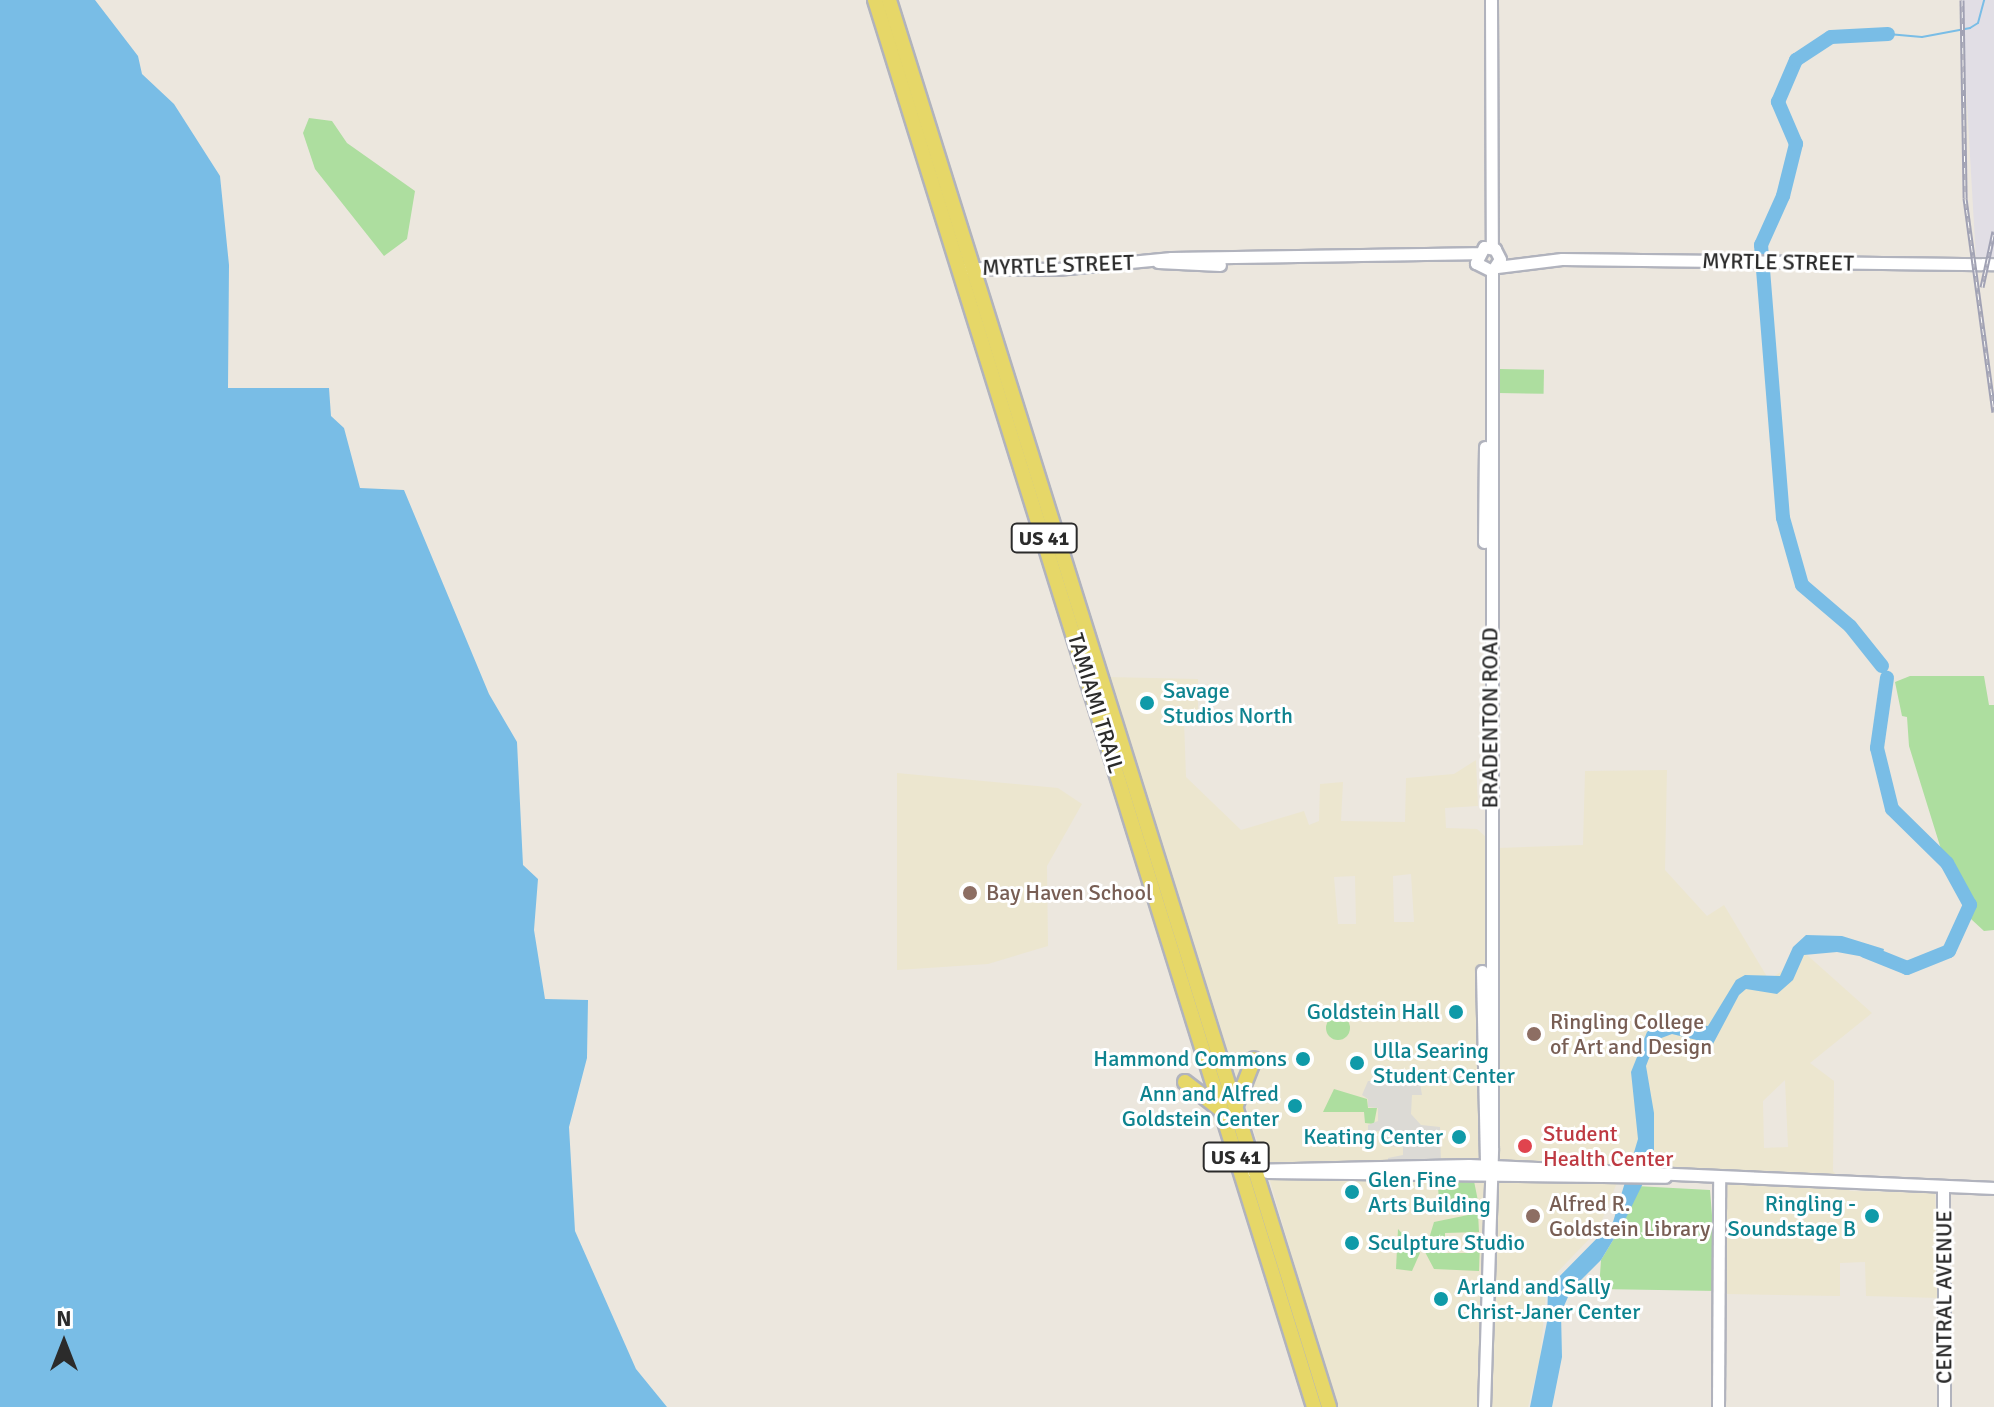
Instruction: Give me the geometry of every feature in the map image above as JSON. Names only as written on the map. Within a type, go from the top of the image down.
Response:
[{"type":"main road","name":"TAMIAMI TRAIL","points":[[875,0],[966,268]]},
{"type":"main road","name":"TAMIAMI TRAIL","points":[[889,0],[966,268],[1277,1264],[1314,1407]]},
{"type":"main road","points":[[1185,1082],[1229,1111],[1254,1059]]},
{"type":"main road","name":"TAMIAMI TRAIL","points":[[1247,1170],[1262,1237],[1277,1264]]},
{"type":"main road","points":[[1277,1264],[1292,1289],[1329,1407]]},
{"type":"street","name":"BRADENTON ROAD","points":[[1485,0],[1488,269]]},
{"type":"street","name":"BRADENTON ROAD","points":[[1484,1407],[1488,1170],[1482,975],[1491,0]]},
{"type":"street","name":"MYRTLE STREET","points":[[966,268],[1488,250],[1562,259],[1994,264]]},
{"type":"street","name":"MYRTLE STREET","points":[[1157,262],[1456,263],[1488,269],[1562,259]]},
{"type":"street","points":[[1247,1170],[1488,1170],[1994,1188]]},
{"type":"street","points":[[1718,1407],[1719,1179]]},
{"type":"street","name":"CENTRAL AVENUE","points":[[1943,1187],[1944,1407]]},
{"type":"shaded area","points":[[1961,0],[1994,0],[1994,260],[1976,259]]},
{"type":"shaded area","name":"Ringling College of Art and Design","points":[[1106,677],[1198,679],[1198,719],[1184,721],[1186,777],[1241,830],[1304,811],[1309,825],[1319,821],[1320,784],[1343,782],[1341,821],[1405,822],[1406,778],[1454,774],[1476,760],[1478,806],[1445,808],[1446,828],[1477,829],[1498,848],[1583,845],[1585,771],[1667,770],[1665,870],[1707,916],[1724,905],[1769,980],[1806,954],[1872,1013],[1810,1063],[1834,1081],[1833,1171],[1850,1191],[1935,1193],[1939,1298],[1866,1296],[1865,1262],[1840,1263],[1840,1296],[1726,1294],[1726,1171],[1660,1168],[1616,1185],[1598,1230],[1547,1283],[1540,1359],[1528,1407],[1336,1407],[1268,1174]],"holes":[[[1411,874],[1414,922],[1394,922],[1393,876]],[[1355,876],[1356,924],[1338,924],[1334,877]],[[1785,1080],[1788,1147],[1764,1148],[1763,1101]]]},
{"type":"shaded area","name":"Bay Haven School","points":[[897,773],[1058,788],[1082,804],[1047,866],[1048,946],[988,964],[897,970]]},
{"type":"shaded area","points":[[1377,1072],[1465,1073],[1466,1082],[1419,1077],[1422,1095],[1412,1095],[1411,1114],[1421,1125],[1440,1127],[1441,1163],[1388,1163],[1388,1158],[1403,1155],[1403,1147],[1385,1146],[1384,1131],[1368,1131],[1368,1125],[1378,1121],[1378,1108],[1368,1107],[1368,1099],[1362,1095],[1368,1081],[1377,1081]]},
{"type":"green space","points":[[309,118],[332,121],[347,143],[415,191],[407,239],[384,256],[315,169],[303,133]]},
{"type":"green space","points":[[1499,369],[1544,370],[1544,394],[1499,393]]},
{"type":"green space","points":[[1910,676],[1984,676],[1989,705],[1994,705],[1994,930],[1984,931],[1971,919],[1949,875],[1909,746],[1907,717],[1902,716],[1895,682]]},
{"type":"green space","points":[[1338,1016],[1347,1019],[1350,1028],[1347,1037],[1338,1040],[1329,1037],[1326,1028],[1329,1019]]},
{"type":"green space","points":[[1334,1089],[1367,1099],[1368,1108],[1377,1108],[1374,1124],[1365,1123],[1364,1112],[1323,1112]]},
{"type":"green space","points":[[1424,1181],[1474,1181],[1479,1206],[1440,1214],[1438,1187]]},
{"type":"green space","points":[[1636,1186],[1710,1190],[1718,1291],[1599,1289],[1601,1260],[1624,1222]]},
{"type":"green space","points":[[1478,1213],[1479,1232],[1445,1233],[1445,1253],[1471,1253],[1471,1242],[1480,1242],[1479,1271],[1434,1269],[1425,1252],[1434,1222]]},
{"type":"green space","points":[[1398,1229],[1420,1253],[1412,1271],[1396,1269]]},
{"type":"water","points":[[0,0],[95,0],[138,56],[142,74],[174,104],[220,176],[229,265],[228,388],[329,388],[331,416],[344,428],[360,488],[404,490],[489,694],[517,742],[523,865],[538,879],[534,930],[545,999],[588,1000],[587,1058],[569,1127],[575,1231],[636,1369],[667,1407],[0,1407]]},
{"type":"water","points":[[1806,935],[1842,936],[1884,949],[1881,960],[1837,952],[1804,955],[1793,980],[1777,994],[1746,989],[1739,995],[1713,1044],[1672,1034],[1656,1040],[1646,1066],[1654,1113],[1654,1161],[1601,1260],[1571,1290],[1561,1313],[1562,1357],[1552,1407],[1530,1407],[1547,1322],[1548,1288],[1613,1222],[1638,1139],[1631,1072],[1647,1032],[1660,1021],[1708,1026],[1736,980],[1745,975],[1780,976],[1793,947]]},
{"type":"waterway","points":[[1888,34],[1922,37],[1970,28],[1978,23],[1984,0]]},
{"type":"waterway","points":[[1882,666],[1850,626],[1802,585],[1783,518],[1761,245],[1783,196],[1796,144],[1778,102],[1796,60],[1831,37],[1888,34]]},
{"type":"waterway","points":[[1865,951],[1907,968],[1949,951],[1970,905],[1947,863],[1892,809],[1877,748],[1887,678]]},
{"type":"railway","points":[[1962,0],[1965,198],[1994,412]]},
{"type":"railway","points":[[1982,287],[1994,231]]},
{"type":"place","name":"Savage Studios North","points":[[1147,703]]},
{"type":"place","name":"Bay Haven School","points":[[970,893]]},
{"type":"place","name":"Goldstein Hall","points":[[1456,1012]]},
{"type":"place","name":"Ringling College of Art and Design","points":[[1534,1034]]},
{"type":"place","name":"Hammond Commons","points":[[1303,1059]]},
{"type":"place","name":"Ulla Searing Student Center","points":[[1357,1063]]},
{"type":"place","name":"Ann and Alfred Goldstein Center","points":[[1295,1106]]},
{"type":"place","name":"Keating Center","points":[[1459,1137]]},
{"type":"place","name":"Student Health Center","points":[[1525,1146]]},
{"type":"place","name":"Glen Fine Arts Building","points":[[1352,1192]]},
{"type":"place","name":"Alfred R. Goldstein Library","points":[[1533,1216]]},
{"type":"place","name":"Ringling - Soundstage B","points":[[1872,1216]]},
{"type":"place","name":"Sculpture Studio","points":[[1352,1243]]},
{"type":"place","name":"Arland and Sally Christ-Janer Center","points":[[1441,1299]]}]
